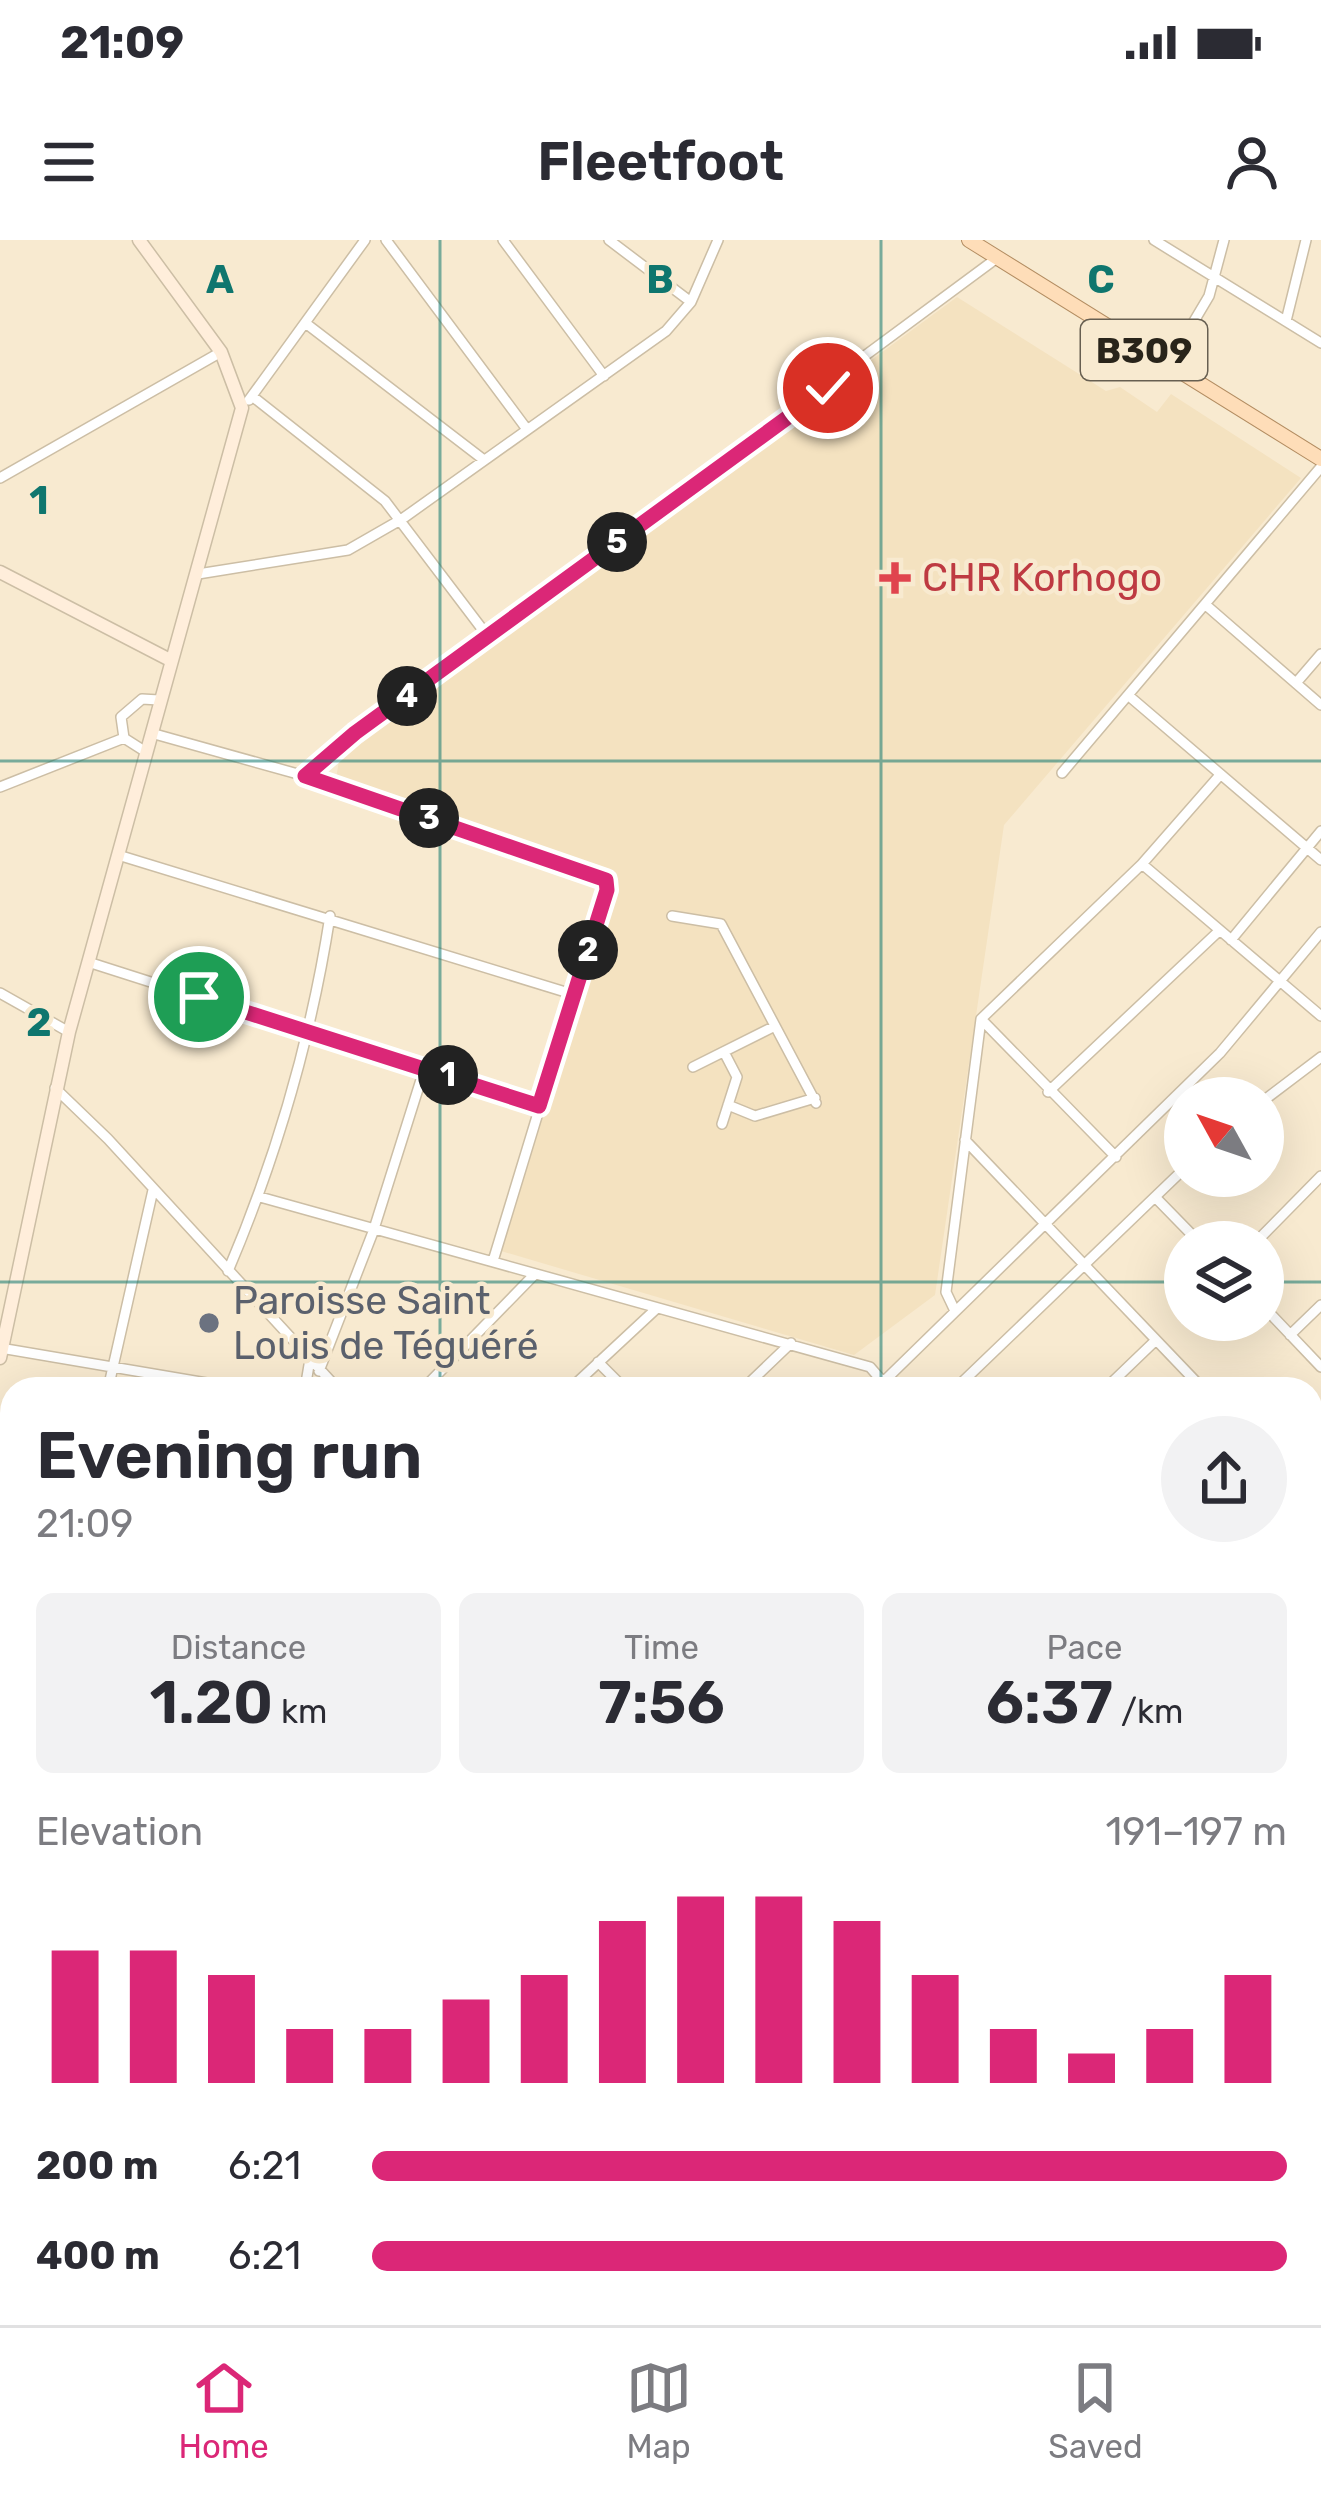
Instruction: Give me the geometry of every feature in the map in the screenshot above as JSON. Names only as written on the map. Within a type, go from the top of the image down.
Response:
[{"type":"main road","name":"B309","points":[[969,240],[1321,463]]},
{"type":"street","points":[[139,240],[221,352],[242,408]]},
{"type":"street","points":[[165,1377],[1,1351],[69,1031],[242,408],[308,325],[365,240]]},
{"type":"street","points":[[386,240],[526,428]]},
{"type":"street","points":[[503,240],[604,376]]},
{"type":"street","points":[[609,240],[691,302]]},
{"type":"street","points":[[198,574],[229,573],[348,550],[402,519],[666,332],[691,302],[718,240]]},
{"type":"street","points":[[1154,240],[1321,343]]},
{"type":"street","points":[[1168,364],[1215,279],[1224,240]]},
{"type":"street","points":[[1286,321],[1306,240]]},
{"type":"street","points":[[305,776],[355,733],[997,258]]},
{"type":"street","points":[[308,325],[484,460]]},
{"type":"street","points":[[0,478],[221,352]]},
{"type":"street","points":[[252,396],[402,519],[489,638]]},
{"type":"street","points":[[1062,772],[1207,606],[1321,463]]},
{"type":"street","points":[[0,572],[170,660]]},
{"type":"street","points":[[1207,606],[1321,705]]},
{"type":"street","points":[[1296,683],[1321,654]]},
{"type":"street","points":[[1129,696],[1321,860]]},
{"type":"street","points":[[146,752],[124,738],[120,728],[126,709],[142,699],[159,700]]},
{"type":"street","points":[[151,733],[305,776],[606,880],[607,890],[493,1261]]},
{"type":"street","points":[[0,787],[124,738]]},
{"type":"street","points":[[955,1311],[946,1292],[981,1019],[1142,864],[1220,775]]},
{"type":"street","points":[[1231,940],[1321,831]]},
{"type":"street","points":[[118,855],[330,916],[572,994]]},
{"type":"street","points":[[1142,864],[1321,1016]]},
{"type":"street","points":[[228,1270],[260,1197],[310,1032],[330,916]]},
{"type":"street","points":[[672,916],[721,924],[815,1100],[755,1116],[728,1105]]},
{"type":"street","points":[[1048,1091],[1220,930]]},
{"type":"street","points":[[892,1377],[1220,1053],[1321,932]]},
{"type":"street","points":[[88,962],[539,1106]]},
{"type":"street","points":[[0,993],[69,1031]]},
{"type":"street","points":[[981,1019],[1116,1157]]},
{"type":"street","points":[[693,1067],[775,1026]]},
{"type":"street","points":[[722,1124],[737,1077],[724,1052]]},
{"type":"street","points":[[1284,1085],[1321,1057]]},
{"type":"street","points":[[319,1371],[373,1232],[425,1067]]},
{"type":"street","points":[[55,1088],[325,1377]]},
{"type":"street","points":[[965,1140],[1191,1377]]},
{"type":"street","points":[[1277,1221],[1321,1176]]},
{"type":"street","points":[[967,1377],[1164,1188]]},
{"type":"street","points":[[110,1377],[153,1190]]},
{"type":"street","points":[[260,1197],[373,1232],[791,1343],[870,1367],[876,1377]]},
{"type":"street","points":[[1155,1197],[1178,1221]]},
{"type":"street","points":[[435,1377],[535,1274]]},
{"type":"street","points":[[1290,1335],[1321,1305]]},
{"type":"street","points":[[583,1377],[656,1309]]},
{"type":"street","points":[[1284,1329],[1321,1366]]},
{"type":"street","points":[[1117,1377],[1156,1340]]},
{"type":"street","points":[[756,1377],[791,1343]]},
{"type":"street","points":[[307,1377],[310,1359]]},
{"type":"street","points":[[598,1363],[613,1377]]},
{"type":"shaded area","points":[[957,297],[1106,391],[1120,387],[1157,412],[1171,394],[1301,478],[1004,825],[935,1295],[854,1355],[501,1251],[614,872],[336,778],[341,750],[615,547],[622,552],[650,523]]},
{"type":"place","name":"CHR Korhogo","points":[[895,578]]},
{"type":"place","name":"Paroisse Saint Louis de Téguéré","points":[[209,1323]]},
{"type":"route","points":[[199,997],[539,1106],[608,887],[606,880],[305,776],[355,733],[828,388]]}]
